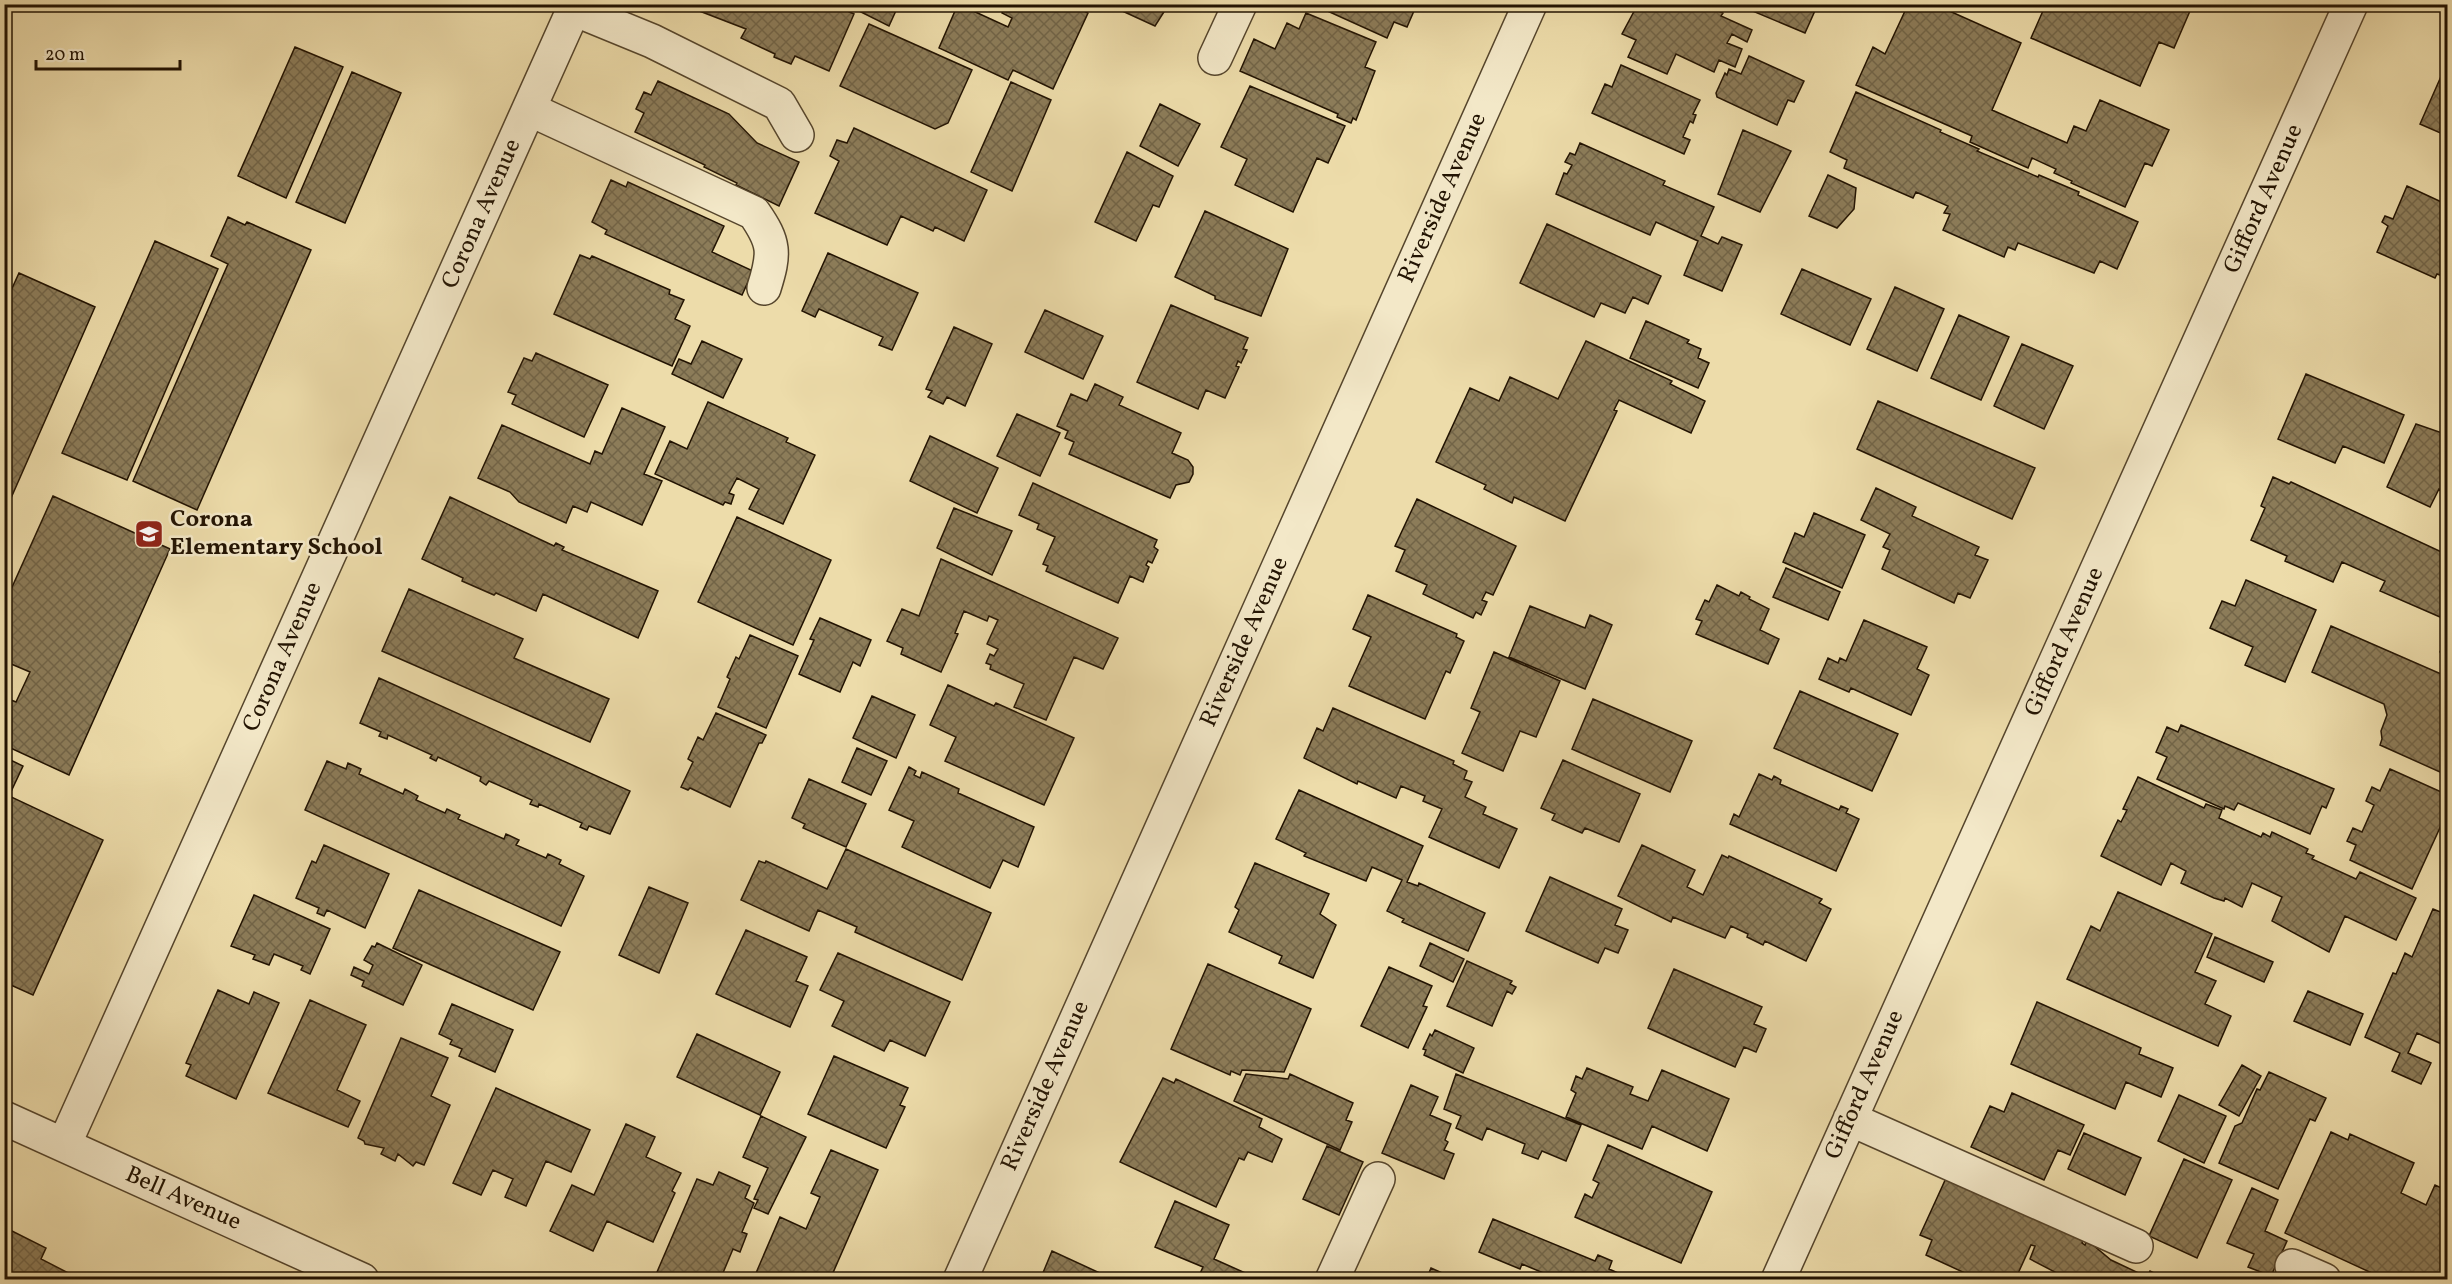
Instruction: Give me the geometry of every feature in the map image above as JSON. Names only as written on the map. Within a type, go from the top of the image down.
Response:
[{"type":"street","points":[[1215,58],[1240,4]]},
{"type":"street","name":"Riverside Avenue","points":[[960,1280],[1530,4]]},
{"type":"street","name":"Gifford Avenue","points":[[1778,1280],[2351,4]]},
{"type":"street","points":[[575,7],[652,41],[779,104],[797,135]]},
{"type":"street","name":"Corona Avenue","points":[[64,1145],[575,7]]},
{"type":"street","points":[[529,109],[754,213],[770,236],[773,259],[764,288]]},
{"type":"street","name":"Bell Avenue","points":[[4,1118],[362,1280]]},
{"type":"street","points":[[1850,1119],[2136,1246]]},
{"type":"street","points":[[1332,1280],[1378,1179]]},
{"type":"street","points":[[2292,1266],[2324,1280]]},
{"type":"building","points":[[690,4],[832,4],[854,14],[829,71],[795,56],[791,64],[774,57],[775,54],[741,38],[746,29],[689,7]]},
{"type":"building","points":[[845,4],[899,4],[889,26]]},
{"type":"building","points":[[958,4],[1008,27],[1012,18],[1002,13],[1006,4],[1070,4],[1088,13],[1053,89],[1013,70],[1008,80],[939,48]]},
{"type":"building","points":[[1107,4],[1169,4],[1155,26]]},
{"type":"building","points":[[1312,4],[1417,4],[1407,27],[1394,22],[1387,38]]},
{"type":"building","points":[[1638,4],[1703,4],[1723,13],[1721,16],[1752,30],[1747,42],[1732,34],[1727,43],[1742,49],[1735,67],[1719,60],[1714,72],[1676,54],[1667,74],[1628,57],[1636,40],[1622,34]]},
{"type":"building","points":[[1736,4],[1818,4],[1805,33]]},
{"type":"building","points":[[1894,4],[1927,4],[1935,8],[1936,5],[2021,43],[1992,110],[2067,143],[2074,126],[2086,131],[2100,100],[2169,130],[2152,166],[2145,163],[2125,207],[2071,183],[2072,181],[2054,173],[2056,169],[2032,158],[2028,168],[1970,142],[1972,136],[1856,85],[1873,47],[1885,54],[1905,11]]},
{"type":"building","points":[[2046,4],[2193,4],[2174,48],[2159,42],[2140,86],[2031,38]]},
{"type":"building","points":[[1306,13],[1376,42],[1365,67],[1375,71],[1356,120],[1353,118],[1351,123],[1337,117],[1338,114],[1240,71],[1254,39],[1275,49],[1287,23],[1299,29]]},
{"type":"building","points":[[869,24],[972,70],[948,123],[935,129],[840,86]]},
{"type":"building","points":[[295,47],[343,67],[286,198],[238,176]]},
{"type":"building","points":[[1749,56],[1804,81],[1794,102],[1788,100],[1777,125],[1717,97],[1716,93],[1725,73],[1727,75],[1729,69],[1741,74]]},
{"type":"building","points":[[1621,65],[1700,100],[1693,114],[1696,115],[1693,123],[1690,121],[1683,137],[1690,140],[1684,154],[1592,113],[1605,84],[1612,87]]},
{"type":"building","points":[[352,72],[401,93],[345,223],[296,202]]},
{"type":"building","points":[[2443,72],[2448,74],[2448,141],[2441,138],[2443,134],[2420,124]]},
{"type":"building","points":[[658,81],[729,114],[757,143],[799,162],[779,206],[736,185],[737,183],[704,167],[705,165],[635,132],[644,113],[636,109],[644,92],[651,95]]},
{"type":"building","points":[[1011,82],[1051,100],[1012,191],[971,172]]},
{"type":"building","points":[[1250,86],[1345,126],[1328,163],[1317,158],[1293,212],[1235,185],[1247,159],[1221,147]]},
{"type":"building","points":[[1856,92],[1941,130],[1940,132],[1979,149],[1977,151],[2079,192],[2078,195],[2138,222],[2117,269],[2100,261],[2094,273],[2018,243],[2015,250],[2008,247],[2004,257],[1943,230],[1950,214],[1944,213],[1948,206],[1916,192],[1913,198],[1844,168],[1847,160],[1830,152]]},
{"type":"building","points":[[1160,104],[1200,124],[1178,166],[1140,146]]},
{"type":"building","points":[[854,128],[987,190],[964,241],[935,227],[933,231],[901,216],[887,245],[815,213],[839,161],[830,156],[837,140],[847,143]]},
{"type":"building","points":[[1743,130],[1791,151],[1760,212],[1718,194]]},
{"type":"building","points":[[1580,143],[1665,181],[1663,185],[1714,207],[1701,236],[1718,244],[1722,237],[1742,245],[1722,291],[1684,275],[1698,241],[1656,222],[1650,235],[1556,194],[1564,173],[1567,174],[1572,165],[1565,162],[1570,153],[1575,155]]},
{"type":"building","points":[[1127,152],[1173,176],[1159,207],[1153,205],[1136,241],[1095,222]]},
{"type":"building","points":[[1828,175],[1856,188],[1854,209],[1837,228],[1809,216]]},
{"type":"building","points":[[611,180],[626,187],[628,182],[724,226],[712,252],[753,271],[742,295],[605,234],[607,230],[592,222]]},
{"type":"building","points":[[2407,186],[2448,205],[2448,278],[2437,274],[2435,278],[2377,252],[2388,226],[2382,222],[2385,216],[2393,219]]},
{"type":"building","points":[[1205,211],[1288,249],[1261,316],[1215,299],[1215,296],[1175,277]]},
{"type":"building","points":[[228,217],[245,225],[247,222],[311,250],[197,510],[133,481],[228,264],[211,256]]},
{"type":"building","points":[[1547,224],[1661,276],[1648,304],[1633,297],[1625,313],[1601,303],[1594,317],[1520,283]]},
{"type":"building","points":[[155,241],[218,269],[127,480],[62,453]]},
{"type":"building","points":[[828,253],[918,293],[892,350],[879,345],[883,337],[819,309],[815,317],[802,311]]},
{"type":"building","points":[[580,255],[590,259],[592,256],[670,290],[669,294],[684,300],[675,319],[690,326],[672,366],[554,314]]},
{"type":"building","points":[[1802,269],[1871,299],[1850,345],[1781,314]]},
{"type":"building","points":[[19,273],[95,307],[4,514],[4,306]]},
{"type":"building","points":[[1895,287],[1944,309],[1917,371],[1867,349]]},
{"type":"building","points":[[1171,305],[1248,338],[1243,349],[1247,350],[1241,363],[1238,361],[1236,366],[1239,367],[1225,398],[1206,390],[1198,409],[1137,382]]},
{"type":"building","points":[[1045,310],[1103,336],[1083,379],[1025,352]]},
{"type":"building","points":[[1959,315],[2009,337],[1981,400],[1931,378]]},
{"type":"building","points":[[1646,321],[1689,340],[1687,343],[1701,349],[1698,358],[1709,363],[1698,388],[1630,358]]},
{"type":"building","points":[[954,327],[992,344],[965,406],[947,397],[943,404],[928,397],[932,391],[926,389]]},
{"type":"building","points":[[702,341],[742,359],[723,398],[672,374],[679,359],[691,364]]},
{"type":"building","points":[[1586,341],[1672,381],[1670,384],[1705,401],[1691,433],[1619,400],[1614,410],[1617,411],[1565,521],[1514,497],[1512,503],[1484,489],[1486,485],[1436,462],[1470,388],[1499,401],[1510,377],[1558,399]]},
{"type":"building","points":[[2022,344],[2073,366],[2044,429],[1994,406]]},
{"type":"building","points":[[536,353],[608,385],[584,437],[512,404],[516,395],[508,392],[524,358],[532,361]]},
{"type":"building","points":[[2306,374],[2404,415],[2384,463],[2343,446],[2335,463],[2278,439]]},
{"type":"building","points":[[1095,384],[1123,397],[1119,405],[1181,433],[1172,453],[1188,460],[1193,467],[1193,474],[1189,482],[1176,485],[1170,498],[1069,454],[1074,442],[1065,438],[1068,431],[1057,426],[1071,394],[1087,401]]},
{"type":"building","points":[[1878,401],[2035,468],[2012,519],[1857,449]]},
{"type":"building","points":[[708,402],[788,438],[786,442],[815,455],[783,524],[749,509],[759,489],[737,478],[729,493],[734,495],[731,504],[725,502],[723,505],[655,474],[670,441],[687,449]]},
{"type":"building","points":[[622,408],[665,427],[644,474],[662,481],[642,525],[591,502],[587,512],[573,506],[566,523],[519,502],[510,492],[478,478],[502,425],[590,464],[595,451],[602,454]]},
{"type":"building","points":[[1017,414],[1060,433],[1040,476],[997,456]]},
{"type":"building","points":[[2416,424],[2448,435],[2448,493],[2439,489],[2430,507],[2387,487]]},
{"type":"building","points":[[930,436],[998,468],[977,513],[910,481]]},
{"type":"building","points":[[2273,477],[2289,484],[2291,482],[2448,555],[2447,620],[2380,591],[2385,581],[2342,562],[2333,582],[2285,561],[2287,556],[2251,540],[2265,508],[2261,506]]},
{"type":"building","points":[[1033,483],[1157,540],[1154,547],[1158,550],[1152,563],[1148,561],[1146,565],[1149,567],[1143,582],[1130,576],[1118,603],[1046,571],[1048,566],[1043,564],[1055,537],[1037,529],[1039,524],[1019,515]]},
{"type":"building","points":[[1876,488],[1916,507],[1912,516],[1979,547],[1975,555],[1988,560],[1970,598],[1958,593],[1954,603],[1882,569],[1890,550],[1883,547],[1890,534],[1861,520]]},
{"type":"building","points":[[53,496],[170,549],[69,775],[4,745],[4,697],[16,702],[30,672],[4,661],[4,605]]},
{"type":"building","points":[[450,497],[554,546],[556,543],[564,547],[562,550],[658,591],[638,638],[543,594],[536,611],[462,581],[463,578],[422,559]]},
{"type":"building","points":[[1417,499],[1516,546],[1493,595],[1486,592],[1482,600],[1487,602],[1481,615],[1476,612],[1473,618],[1423,594],[1427,585],[1396,571],[1405,550],[1395,546]]},
{"type":"building","points":[[954,508],[1012,531],[992,575],[937,548]]},
{"type":"building","points":[[1814,513],[1865,535],[1842,588],[1783,562],[1795,533],[1804,537]]},
{"type":"building","points":[[737,517],[831,560],[793,645],[698,602]]},
{"type":"building","points":[[941,559],[1118,638],[1103,669],[1074,657],[1046,720],[1014,707],[1024,684],[990,669],[991,665],[986,663],[990,654],[994,656],[998,649],[987,644],[998,620],[989,616],[987,621],[964,611],[955,633],[958,634],[941,672],[901,654],[903,648],[887,641],[902,609],[919,616]]},
{"type":"building","points":[[1786,568],[1840,592],[1828,620],[1773,597]]},
{"type":"building","points":[[2246,580],[2316,610],[2285,682],[2245,665],[2253,647],[2210,628],[2222,601],[2235,606]]},
{"type":"building","points":[[1717,585],[1739,596],[1741,592],[1750,597],[1749,599],[1769,609],[1760,630],[1779,639],[1768,664],[1696,634],[1702,621],[1696,619],[1705,600],[1709,602]]},
{"type":"building","points":[[409,589],[523,639],[514,658],[609,699],[590,742],[382,651]]},
{"type":"building","points":[[1368,595],[1457,634],[1456,637],[1464,641],[1450,673],[1446,671],[1425,719],[1349,686],[1371,637],[1353,629]]},
{"type":"building","points":[[1530,606],[1585,628],[1590,615],[1612,625],[1585,689],[1509,657]]},
{"type":"building","points":[[820,618],[871,640],[860,666],[853,662],[840,692],[799,674],[814,640],[810,639]]},
{"type":"building","points":[[1864,620],[1927,647],[1917,669],[1929,675],[1911,715],[1851,688],[1849,692],[1819,679],[1828,658],[1838,663],[1840,658],[1846,661]]},
{"type":"building","points":[[2331,626],[2448,677],[2448,755],[2440,772],[2380,745],[2381,731],[2387,715],[2384,704],[2312,672]]},
{"type":"building","points":[[750,635],[798,656],[766,728],[718,707],[730,679],[727,677],[736,657],[739,659]]},
{"type":"building","points":[[2448,635],[2448,656],[2440,652]]},
{"type":"building","points":[[1494,652],[1560,681],[1536,737],[1520,731],[1503,771],[1462,753],[1480,712],[1471,708]]},
{"type":"building","points":[[379,678],[630,791],[610,834],[589,826],[587,830],[580,827],[582,823],[539,804],[538,807],[530,804],[532,800],[489,781],[486,785],[480,781],[481,777],[438,757],[436,761],[430,758],[432,755],[388,735],[387,739],[379,736],[381,732],[360,723]]},
{"type":"building","points":[[948,685],[994,706],[996,703],[1074,738],[1044,805],[945,761],[956,737],[930,725]]},
{"type":"building","points":[[1800,691],[1898,734],[1872,791],[1774,748]]},
{"type":"building","points":[[872,696],[915,715],[896,758],[853,738]]},
{"type":"building","points":[[1593,699],[1692,741],[1670,792],[1572,749]]},
{"type":"building","points":[[1333,708],[1454,761],[1453,764],[1467,771],[1464,779],[1472,782],[1465,797],[1486,807],[1483,814],[1517,829],[1499,868],[1429,837],[1442,809],[1423,801],[1425,796],[1401,786],[1396,798],[1358,781],[1357,784],[1304,758],[1317,728],[1323,731]]},
{"type":"building","points":[[716,713],[766,735],[762,743],[759,743],[730,807],[690,788],[688,790],[681,787],[693,762],[688,759],[698,737],[703,740]]},
{"type":"building","points":[[2181,725],[2334,789],[2326,808],[2322,806],[2310,834],[2238,803],[2234,810],[2225,806],[2224,809],[2157,779],[2167,757],[2156,752],[2167,727],[2178,732]]},
{"type":"building","points":[[857,748],[887,761],[871,795],[842,782]]},
{"type":"building","points":[[4,757],[23,766],[9,796],[103,840],[33,995],[4,982]]},
{"type":"building","points":[[1563,760],[1640,794],[1619,842],[1585,828],[1582,833],[1552,820],[1555,814],[1541,808]]},
{"type":"building","points":[[327,761],[346,769],[348,763],[361,769],[359,774],[403,794],[405,789],[418,796],[416,800],[445,813],[447,809],[460,815],[458,819],[504,839],[506,834],[519,840],[516,845],[546,858],[548,854],[561,860],[559,864],[584,876],[561,926],[305,810]]},
{"type":"building","points":[[909,767],[916,771],[914,775],[920,778],[922,772],[959,789],[958,793],[1034,827],[1018,867],[1003,860],[990,888],[902,847],[914,821],[889,810]]},
{"type":"building","points":[[2390,769],[2448,795],[2448,810],[2412,889],[2350,860],[2356,845],[2347,841],[2353,828],[2362,832],[2374,805],[2366,801],[2372,787],[2380,791]]},
{"type":"building","points":[[1759,774],[1772,780],[1774,776],[1781,780],[1780,784],[1839,810],[1841,806],[1848,809],[1846,813],[1859,819],[1836,871],[1730,824],[1734,814],[1739,817]]},
{"type":"building","points":[[2138,777],[2204,808],[2206,804],[2222,810],[2219,818],[2261,837],[2263,833],[2270,837],[2272,832],[2308,849],[2306,853],[2314,856],[2312,859],[2356,879],[2360,872],[2416,898],[2396,940],[2345,916],[2329,952],[2272,921],[2282,897],[2252,883],[2242,907],[2225,898],[2224,901],[2214,898],[2181,883],[2186,871],[2171,863],[2161,885],[2101,856],[2118,820],[2121,822],[2127,810],[2123,809]]},
{"type":"building","points":[[809,779],[866,804],[846,847],[803,828],[805,824],[792,818]]},
{"type":"building","points":[[1299,790],[1423,846],[1407,882],[1418,886],[1419,883],[1485,913],[1468,951],[1402,922],[1404,919],[1387,911],[1402,880],[1372,867],[1366,881],[1304,856],[1306,853],[1276,839]]},
{"type":"building","points":[[324,845],[389,874],[365,928],[327,910],[324,916],[317,913],[319,908],[296,898],[312,861],[316,863]]},
{"type":"building","points":[[1642,845],[1695,870],[1687,887],[1703,895],[1722,855],[1728,858],[1729,856],[1822,899],[1819,903],[1831,909],[1806,961],[1765,941],[1763,945],[1747,937],[1748,934],[1731,926],[1725,938],[1673,917],[1671,922],[1618,896]]},
{"type":"building","points":[[846,849],[991,913],[962,980],[855,932],[857,927],[818,910],[809,931],[741,900],[759,861],[765,863],[766,861],[827,889]]},
{"type":"building","points":[[1255,863],[1329,894],[1320,914],[1336,925],[1313,978],[1279,963],[1282,956],[1229,932],[1239,910],[1235,907]]},
{"type":"building","points":[[1550,877],[1622,909],[1615,925],[1628,930],[1618,953],[1605,948],[1598,963],[1526,931]]},
{"type":"building","points":[[649,887],[688,903],[659,973],[619,955]]},
{"type":"building","points":[[419,890],[560,952],[533,1010],[393,948]]},
{"type":"building","points":[[2118,892],[2212,934],[2195,972],[2216,981],[2205,1004],[2231,1016],[2218,1046],[2067,979],[2091,926],[2100,931]]},
{"type":"building","points":[[254,895],[330,929],[310,974],[301,970],[303,966],[274,954],[269,965],[253,959],[255,955],[231,946]]},
{"type":"building","points":[[2433,909],[2448,915],[2448,1047],[2417,1033],[2408,1053],[2431,1063],[2421,1084],[2392,1071],[2400,1053],[2365,1037],[2393,973],[2396,974],[2405,953],[2412,957]]},
{"type":"building","points":[[746,930],[807,957],[796,981],[808,986],[790,1027],[716,994]]},
{"type":"building","points":[[2215,937],[2273,962],[2264,982],[2207,957]]},
{"type":"building","points":[[377,943],[422,965],[403,1005],[362,986],[364,981],[351,975],[354,967],[369,974],[373,965],[364,960],[372,946],[375,947]]},
{"type":"building","points":[[1430,943],[1464,959],[1453,982],[1420,966]]},
{"type":"building","points":[[838,953],[950,1002],[925,1056],[890,1040],[884,1051],[832,1026],[844,1001],[820,990]]},
{"type":"building","points":[[1467,961],[1512,981],[1510,984],[1516,987],[1512,994],[1507,991],[1492,1026],[1447,1006]]},
{"type":"building","points":[[1208,964],[1311,1009],[1284,1072],[1242,1070],[1240,1075],[1231,1071],[1230,1075],[1171,1049]]},
{"type":"building","points":[[1389,967],[1432,986],[1423,1006],[1427,1007],[1408,1048],[1361,1026]]},
{"type":"building","points":[[1674,969],[1762,1007],[1754,1024],[1766,1029],[1756,1052],[1744,1047],[1735,1067],[1648,1028]]},
{"type":"building","points":[[218,990],[249,1004],[254,992],[279,1003],[236,1099],[186,1076],[191,1065],[186,1063]]},
{"type":"building","points":[[2308,991],[2363,1014],[2350,1045],[2294,1021]]},
{"type":"building","points":[[310,1000],[366,1025],[337,1090],[360,1101],[348,1127],[268,1093]]},
{"type":"building","points":[[2037,1002],[2141,1048],[2139,1054],[2173,1068],[2161,1097],[2126,1082],[2115,1109],[2011,1064]]},
{"type":"building","points":[[452,1004],[513,1030],[495,1072],[459,1056],[462,1049],[450,1044],[452,1040],[439,1034]]},
{"type":"building","points":[[1435,1030],[1474,1048],[1463,1073],[1424,1055],[1426,1050],[1423,1049],[1430,1034],[1432,1036]]},
{"type":"building","points":[[697,1034],[780,1072],[760,1115],[677,1077]]},
{"type":"building","points":[[401,1038],[448,1058],[431,1096],[450,1105],[424,1165],[416,1162],[413,1166],[398,1154],[395,1161],[381,1154],[384,1148],[365,1144],[358,1138]]},
{"type":"building","points":[[834,1056],[908,1088],[900,1105],[905,1107],[886,1148],[808,1114]]},
{"type":"building","points":[[2242,1065],[2261,1076],[2239,1116],[2219,1105]]},
{"type":"building","points":[[1587,1068],[1633,1087],[1630,1094],[1648,1101],[1662,1070],[1729,1099],[1707,1151],[1652,1126],[1642,1149],[1566,1117],[1576,1093],[1571,1090],[1576,1076],[1582,1079]]},
{"type":"building","points":[[2269,1072],[2326,1098],[2315,1121],[2310,1119],[2278,1189],[2219,1163],[2235,1126],[2242,1123],[2257,1089],[2260,1090]]},
{"type":"building","points":[[1246,1074],[1288,1079],[1290,1074],[1353,1103],[1346,1120],[1352,1122],[1340,1150],[1234,1101]]},
{"type":"building","points":[[1456,1074],[1581,1125],[1566,1161],[1542,1151],[1538,1159],[1522,1153],[1525,1144],[1487,1128],[1482,1140],[1456,1128],[1461,1116],[1444,1109]]},
{"type":"building","points":[[1163,1078],[1174,1083],[1176,1079],[1262,1119],[1259,1127],[1282,1139],[1272,1162],[1248,1152],[1244,1160],[1239,1158],[1216,1207],[1120,1162]]},
{"type":"building","points":[[1411,1085],[1438,1097],[1430,1115],[1451,1124],[1444,1150],[1454,1154],[1444,1179],[1382,1153]]},
{"type":"building","points":[[496,1088],[590,1130],[571,1172],[546,1161],[526,1206],[505,1197],[513,1179],[493,1170],[481,1195],[453,1183]]},
{"type":"building","points":[[2012,1093],[2084,1125],[2070,1155],[2058,1150],[2044,1180],[1971,1147],[1990,1106],[2004,1112]]},
{"type":"building","points":[[2179,1095],[2226,1116],[2204,1163],[2158,1141]]},
{"type":"building","points":[[761,1116],[806,1137],[768,1214],[754,1208],[758,1200],[754,1199],[768,1168],[743,1157]]},
{"type":"building","points":[[626,1124],[655,1137],[646,1157],[681,1173],[672,1191],[675,1193],[653,1242],[607,1221],[593,1251],[550,1231],[572,1185],[594,1195]]},
{"type":"building","points":[[2331,1132],[2348,1140],[2350,1134],[2414,1163],[2401,1193],[2426,1205],[2435,1185],[2448,1191],[2448,1280],[2387,1280],[2285,1233]]},
{"type":"building","points":[[2084,1133],[2141,1158],[2125,1195],[2068,1169]]},
{"type":"building","points":[[1608,1145],[1712,1192],[1681,1263],[1575,1217],[1585,1194],[1592,1198],[1599,1183],[1593,1180]]},
{"type":"building","points":[[1327,1146],[1363,1162],[1339,1215],[1303,1199]]},
{"type":"building","points":[[831,1150],[878,1170],[832,1275],[827,1273],[824,1280],[753,1280],[780,1217],[806,1229],[820,1197],[811,1193]]},
{"type":"building","points":[[2184,1159],[2232,1180],[2197,1258],[2149,1236]]},
{"type":"building","points":[[719,1172],[750,1186],[745,1198],[754,1203],[742,1232],[747,1234],[740,1252],[733,1249],[720,1280],[654,1279],[697,1179],[713,1185]]},
{"type":"building","points":[[1947,1176],[2085,1236],[2082,1243],[2085,1245],[2087,1240],[2111,1260],[2147,1277],[2150,1271],[2168,1280],[2070,1280],[2030,1259],[2035,1246],[2031,1245],[2015,1280],[1980,1280],[1926,1255],[1932,1240],[1920,1235]]},
{"type":"building","points":[[2252,1188],[2278,1200],[2265,1231],[2287,1241],[2271,1276],[2248,1267],[2254,1254],[2227,1243]]},
{"type":"building","points":[[1175,1201],[1229,1225],[1214,1259],[1252,1276],[1251,1280],[1197,1280],[1203,1267],[1155,1247]]},
{"type":"building","points":[[1493,1219],[1595,1261],[1598,1255],[1612,1261],[1609,1269],[1634,1280],[1552,1280],[1553,1277],[1522,1264],[1520,1269],[1479,1252]]},
{"type":"building","points":[[4,1227],[46,1248],[41,1259],[82,1280],[4,1280]]},
{"type":"building","points":[[1052,1251],[1115,1280],[1040,1280]]},
{"type":"building","points":[[1431,1268],[1458,1280],[1426,1280]]},
{"type":"place","name":"Corona Elementary School","points":[[149,534]]}]
